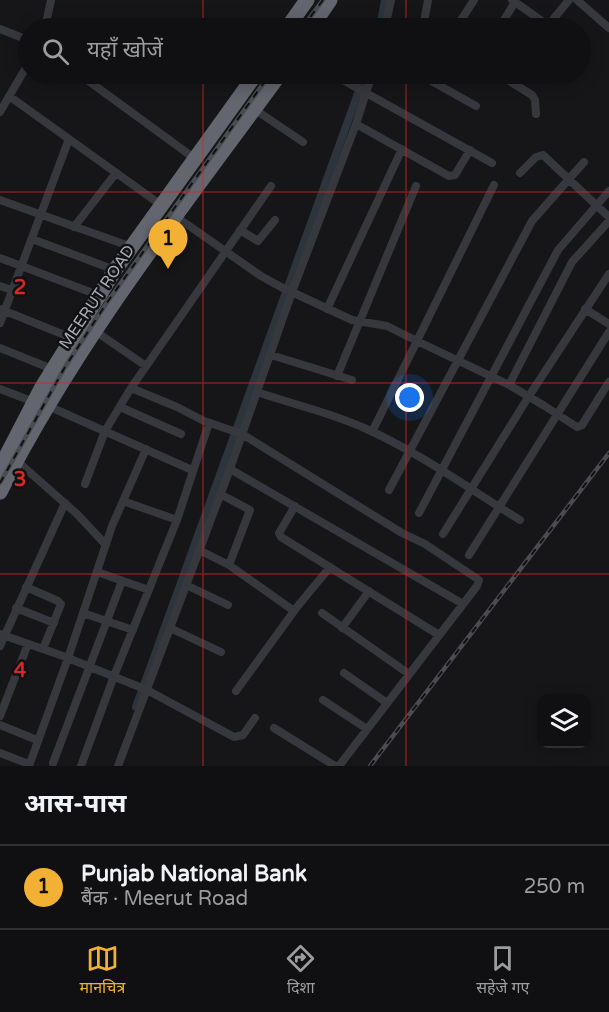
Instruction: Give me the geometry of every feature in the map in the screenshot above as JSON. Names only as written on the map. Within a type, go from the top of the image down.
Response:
[{"type":"highway","points":[[294,18],[307,0]]},
{"type":"highway","points":[[318,18],[330,0]]},
{"type":"highway","name":"MEERUT ROAD","points":[[0,492],[17,461],[41,404],[52,369],[115,270],[249,84]]},
{"type":"highway","name":"MEERUT ROAD","points":[[0,468],[41,404],[95,331],[114,301],[273,84]]},
{"type":"street","points":[[47,18],[51,0]]},
{"type":"street","points":[[387,18],[391,0]]},
{"type":"street","points":[[425,18],[428,0]]},
{"type":"street","points":[[462,18],[474,0]]},
{"type":"street","points":[[556,18],[569,0]]},
{"type":"street","points":[[577,0],[608,25]]},
{"type":"street","points":[[504,18],[513,1],[536,18]]},
{"type":"street","points":[[0,29],[18,36]]},
{"type":"street","points":[[0,112],[18,81]]},
{"type":"street","points":[[93,84],[194,158]]},
{"type":"street","points":[[352,84],[492,163]]},
{"type":"street","points":[[118,766],[145,689],[230,469],[237,432],[257,393],[288,290],[356,124],[368,84]]},
{"type":"street","points":[[437,84],[476,106]]},
{"type":"street","points":[[520,84],[534,97],[537,114]]},
{"type":"street","points":[[9,96],[161,205]]},
{"type":"street","points":[[254,109],[303,142]]},
{"type":"street","points":[[356,124],[449,176],[455,175],[470,150]]},
{"type":"street","points":[[0,322],[2,310],[32,239],[69,139]]},
{"type":"street","points":[[327,309],[402,149]]},
{"type":"street","points":[[509,385],[572,262],[609,219],[546,158],[540,155],[520,173]]},
{"type":"street","points":[[389,490],[532,221],[584,162]]},
{"type":"street","points":[[74,227],[117,173]]},
{"type":"street","points":[[372,432],[494,185]]},
{"type":"street","points":[[85,484],[105,431],[131,388],[271,186]]},
{"type":"street","points":[[337,376],[416,186]]},
{"type":"street","points":[[419,513],[558,250],[609,191]]},
{"type":"street","points":[[0,200],[132,247]]},
{"type":"street","points":[[175,216],[225,252],[288,290],[359,322],[382,325],[417,341],[509,385],[574,426],[580,427],[609,382]]},
{"type":"street","points":[[240,230],[258,241],[274,220]]},
{"type":"street","points":[[32,239],[115,270]]},
{"type":"street","points":[[0,258],[114,301]]},
{"type":"street","points":[[443,534],[609,274]]},
{"type":"street","points":[[0,286],[12,290]]},
{"type":"street","points":[[585,309],[609,324]]},
{"type":"street","points":[[2,310],[72,338]]},
{"type":"street","points":[[95,331],[146,366]]},
{"type":"street","points":[[470,555],[609,332]]},
{"type":"street","points":[[0,348],[52,369]]},
{"type":"street","points":[[270,355],[352,380]]},
{"type":"street","points":[[131,388],[209,423],[237,432],[478,578],[479,583],[339,766]]},
{"type":"street","points":[[0,389],[41,404],[192,470]]},
{"type":"street","points":[[257,393],[339,418],[372,432],[409,451],[520,520]]},
{"type":"street","points":[[120,407],[181,434]]},
{"type":"street","points":[[81,766],[114,676],[177,520],[209,423]]},
{"type":"street","points":[[0,753],[29,765],[106,544],[146,449]]},
{"type":"street","points":[[17,461],[65,503],[106,544]]},
{"type":"street","points":[[230,469],[463,604]]},
{"type":"street","points":[[220,495],[250,510],[229,565]]},
{"type":"street","points":[[123,501],[177,520]]},
{"type":"street","points":[[0,646],[2,635],[65,503]]},
{"type":"street","points":[[295,506],[279,535],[439,635]]},
{"type":"street","points":[[200,549],[229,565],[294,611]]},
{"type":"street","points":[[236,691],[294,611],[330,567]]},
{"type":"street","points":[[97,572],[149,590]]},
{"type":"street","points":[[53,763],[122,581]]},
{"type":"street","points":[[186,585],[228,605]]},
{"type":"street","points":[[26,587],[60,602],[43,649]]},
{"type":"street","points":[[342,628],[369,591]]},
{"type":"street","points":[[16,608],[54,623]]},
{"type":"street","points":[[83,613],[133,630]]},
{"type":"street","points":[[322,613],[410,674]]},
{"type":"street","points":[[170,628],[221,652]]},
{"type":"street","points":[[2,635],[132,683],[234,737],[243,735],[255,718]]},
{"type":"street","points":[[0,716],[28,644]]},
{"type":"street","points":[[344,673],[387,703]]},
{"type":"street","points":[[323,700],[367,729]]},
{"type":"street","points":[[0,725],[37,740]]},
{"type":"street","points":[[274,728],[334,766]]},
{"type":"waterway","points":[[382,18],[385,0]]},
{"type":"waterway","points":[[136,707],[361,84]]},
{"type":"railway","points":[[310,18],[323,0]]},
{"type":"railway","points":[[0,483],[65,367],[106,304],[263,84]]},
{"type":"railway","points":[[370,766],[609,453]]},
{"type":"place","name":"Punjab National Bank","points":[[168,269]]}]
